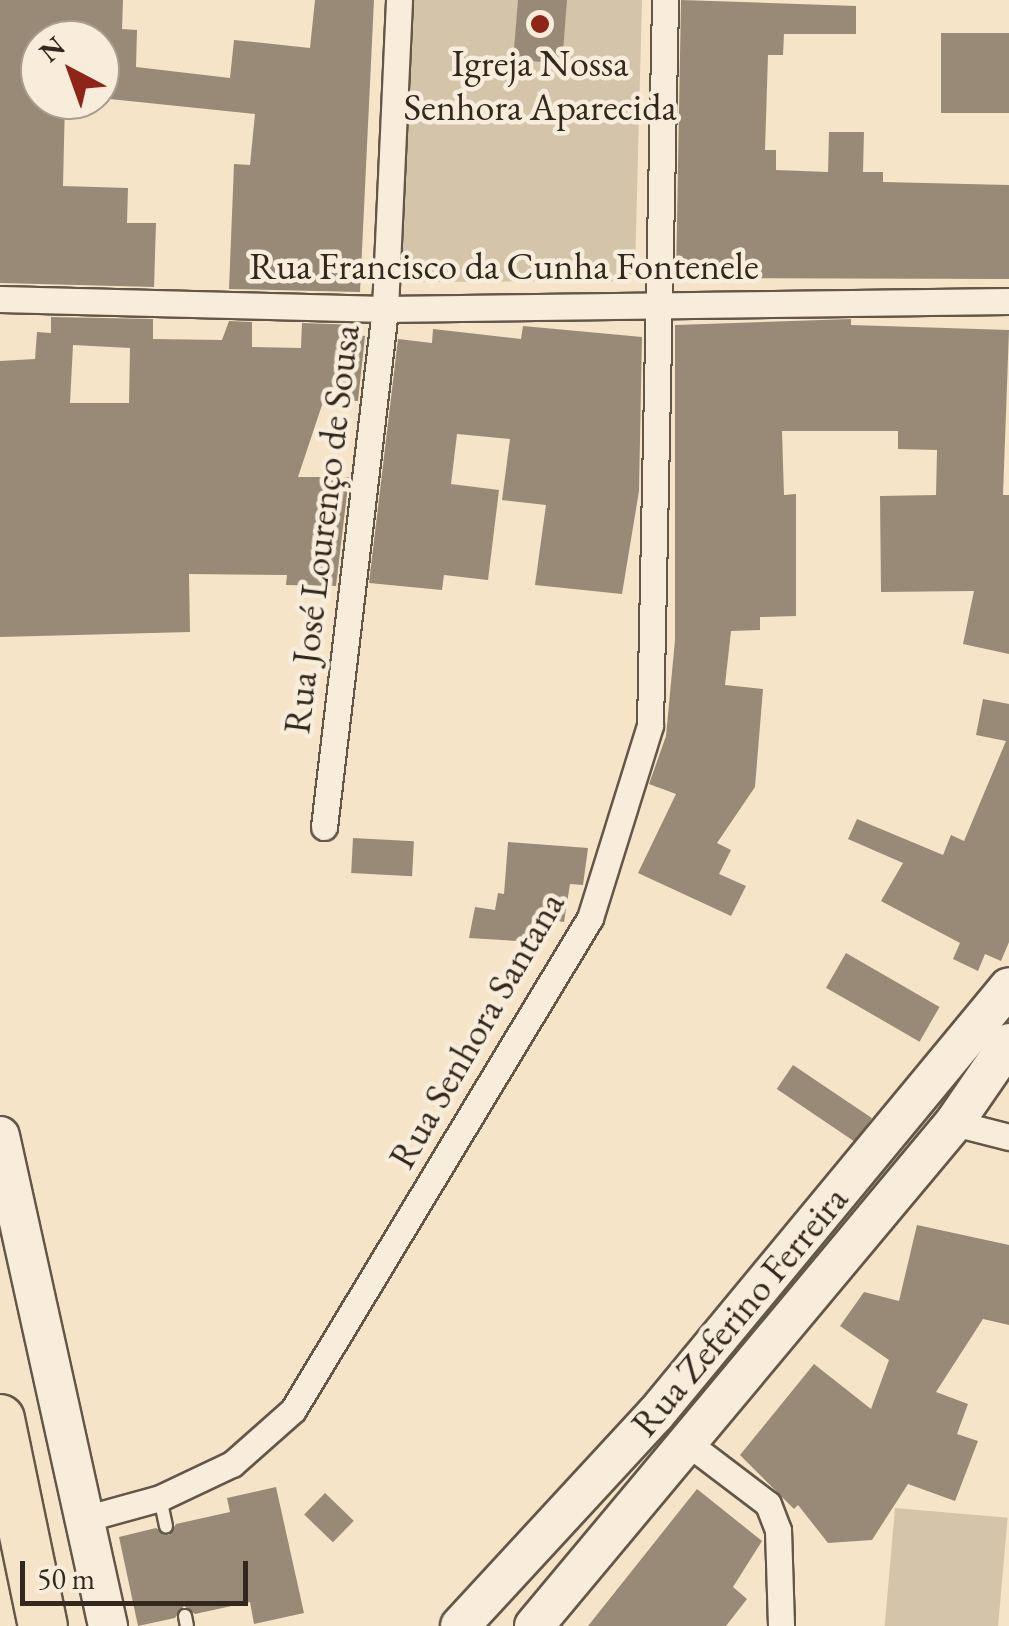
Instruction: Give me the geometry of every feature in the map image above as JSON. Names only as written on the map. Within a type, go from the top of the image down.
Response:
[{"type":"highway","points":[[0,1419],[43,1626]]},
{"type":"main road","name":"Rua Zeferino Ferreira","points":[[460,1626],[654,1415],[1009,988]]},
{"type":"main road","name":"Rua Zeferino Ferreira","points":[[534,1626],[690,1444],[954,1123],[1009,1044]]},
{"type":"main road","points":[[0,1136],[108,1626]]},
{"type":"street","name":"Rua José Lourenço de Sousa","points":[[324,828],[385,308],[399,0]]},
{"type":"street","name":"Rua Senhora Santana","points":[[84,1519],[160,1498],[259,1446],[293,1410],[590,918],[650,725],[665,0]]},
{"type":"street","name":"Rua Francisco da Cunha Fontenele","points":[[0,299],[385,308],[1009,300]]},
{"type":"street","points":[[954,1123],[1009,1137]]},
{"type":"street","points":[[690,1444],[768,1504],[778,1530],[782,1626]]},
{"type":"lane","points":[[160,1498],[166,1526]]},
{"type":"shaded area","points":[[407,0],[642,0],[635,270],[624,281],[410,282],[396,249]]},
{"type":"shaded area","points":[[895,1508],[1008,1518],[998,1626],[885,1626]]},
{"type":"building","points":[[0,0],[123,0],[122,29],[137,30],[136,67],[230,78],[234,40],[310,48],[315,0],[374,0],[360,292],[229,289],[234,164],[250,165],[255,114],[120,100],[120,20],[20,20],[20,120],[65,120],[63,186],[128,188],[127,223],[156,223],[154,287],[0,283]]},
{"type":"building","name":"Igreja Nossa Senhora Aparecida","points":[[518,0],[567,0],[563,52],[550,63],[524,60],[514,49]]},
{"type":"building","points":[[681,0],[856,6],[856,34],[784,34],[783,55],[768,55],[765,150],[776,150],[776,170],[828,172],[829,132],[864,132],[863,172],[883,172],[883,182],[1009,185],[1009,279],[676,278]]},
{"type":"building","points":[[941,33],[1009,33],[1009,113],[941,113]]},
{"type":"building","points":[[51,317],[153,319],[153,339],[222,340],[229,321],[252,322],[252,347],[301,348],[302,323],[360,325],[359,335],[365,336],[358,401],[324,399],[298,477],[349,477],[336,586],[286,585],[287,575],[189,574],[190,632],[0,637],[0,361],[35,359],[37,332],[51,333]],"holes":[[[73,345],[130,348],[129,403],[70,403]]]},
{"type":"building","points":[[851,319],[851,325],[1009,330],[1003,495],[1009,495],[1009,654],[963,644],[974,591],[881,592],[880,496],[936,495],[937,450],[898,449],[898,431],[782,431],[784,495],[796,494],[796,616],[760,617],[760,630],[731,631],[725,685],[763,689],[755,787],[717,843],[731,850],[719,874],[746,886],[731,916],[638,873],[676,794],[649,784],[666,736],[675,640],[675,325]]},
{"type":"building","points":[[523,326],[642,337],[639,491],[622,594],[535,585],[546,505],[502,500],[510,439],[457,434],[451,484],[499,490],[488,580],[444,575],[442,590],[369,583],[398,339],[432,343],[433,329],[521,339]]},
{"type":"building","points":[[983,699],[1009,704],[1009,942],[1001,961],[985,954],[978,971],[953,959],[960,943],[881,901],[903,863],[848,839],[857,819],[943,855],[951,835],[964,841],[1006,741],[976,735]]},
{"type":"building","points":[[353,838],[414,841],[412,876],[351,873]]},
{"type":"building","points":[[508,842],[588,848],[583,885],[570,884],[564,922],[533,917],[534,942],[469,938],[475,907],[495,910],[498,893],[504,894]]},
{"type":"building","points":[[846,953],[940,1007],[920,1042],[826,988]]},
{"type":"building","points":[[793,1065],[872,1118],[856,1142],[777,1089]]},
{"type":"building","points":[[917,1225],[1009,1245],[1009,1325],[983,1319],[936,1392],[968,1404],[957,1434],[978,1441],[955,1501],[908,1484],[872,1540],[828,1543],[798,1505],[794,1509],[740,1455],[814,1364],[871,1409],[889,1360],[840,1326],[864,1292],[899,1301]]},
{"type":"building","points":[[276,1487],[304,1613],[254,1624],[250,1602],[195,1614],[184,1606],[175,1618],[138,1626],[119,1537],[156,1528],[169,1535],[176,1524],[230,1512],[227,1498]]},
{"type":"building","points":[[697,1489],[762,1541],[733,1587],[747,1599],[726,1626],[588,1626]]},
{"type":"building","points":[[325,1493],[354,1521],[333,1542],[304,1515]]},
{"type":"place","name":"Igreja Nossa Senhora Aparecida","points":[[540,24]]}]
